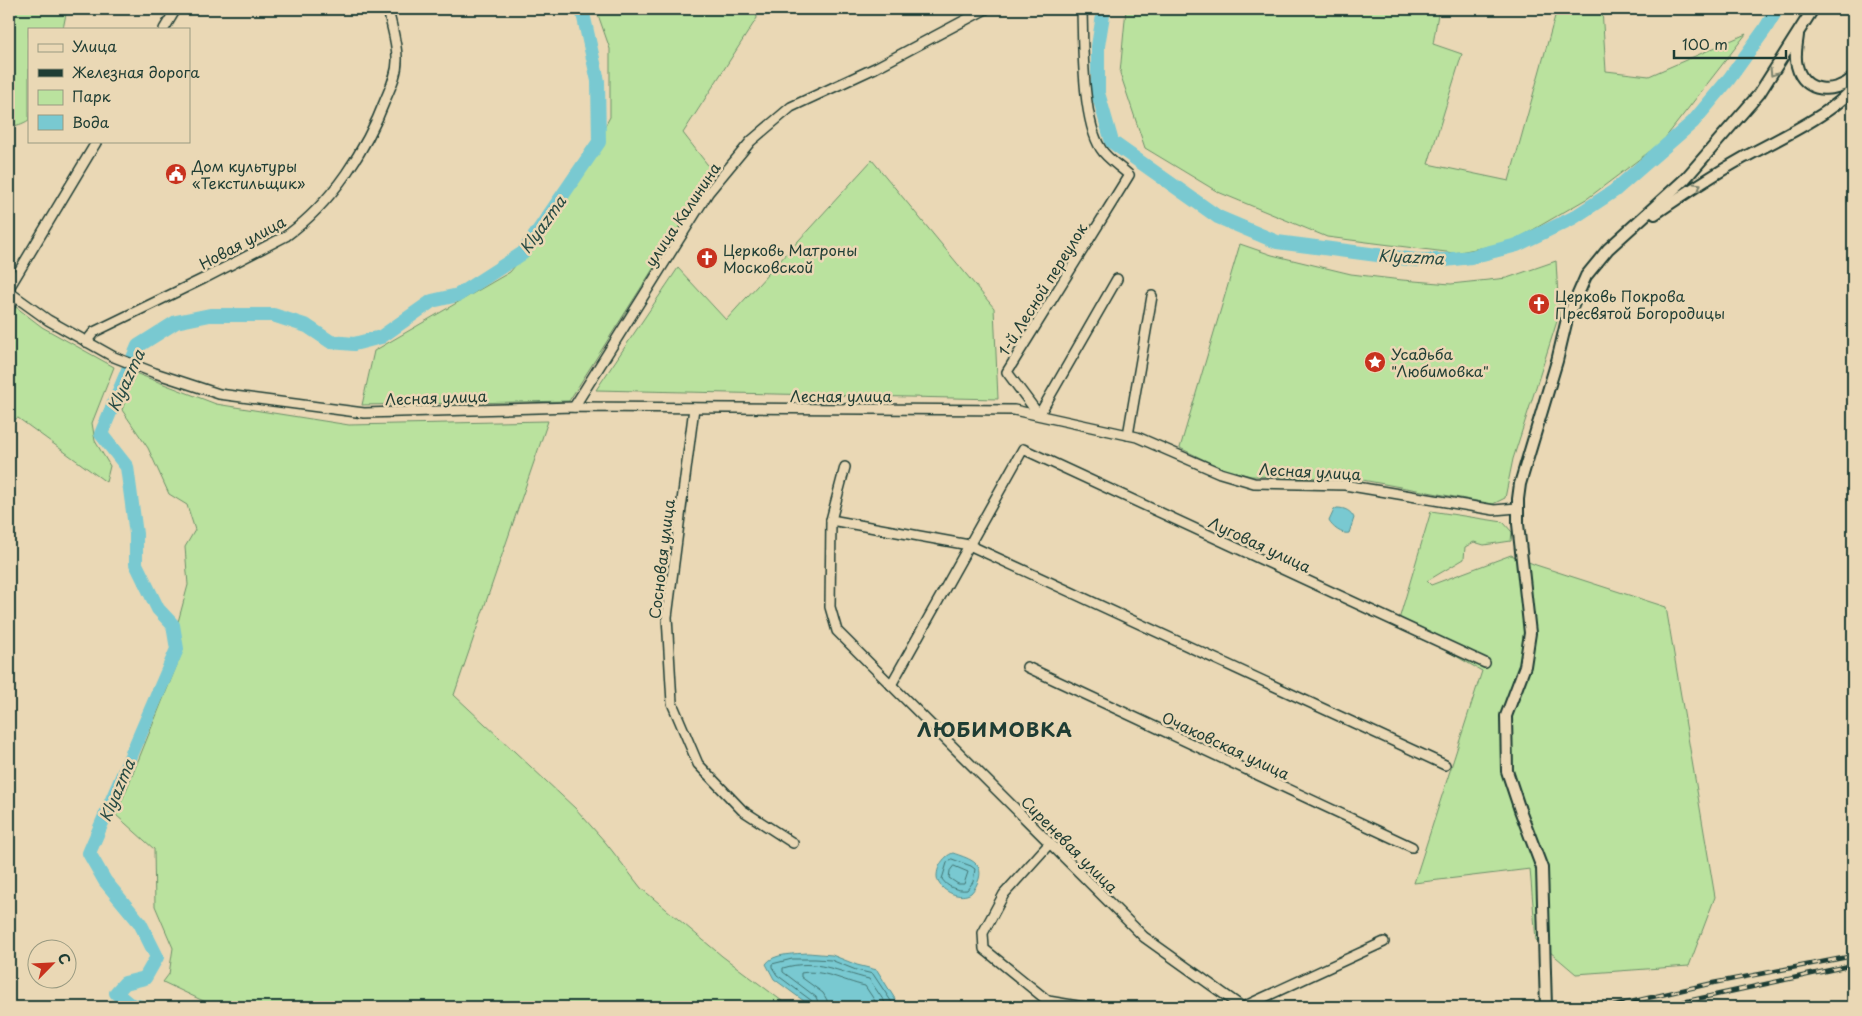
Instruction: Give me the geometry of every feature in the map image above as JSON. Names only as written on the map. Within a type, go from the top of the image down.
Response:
[{"type":"main road","points":[[1546,1007],[1542,868],[1507,771],[1506,716],[1525,666],[1530,633],[1518,508],[1520,484],[1557,361],[1567,320],[1573,303],[1590,269],[1608,249],[1685,179],[1759,94],[1813,9]]},
{"type":"main road","points":[[1799,31],[1795,59],[1798,71],[1805,80],[1821,90],[1842,86],[1853,78]]},
{"type":"main road","points":[[1628,232],[1740,159],[1829,109],[1848,95],[1853,88]]},
{"type":"street","points":[[165,28],[176,9]]},
{"type":"street","name":"Новая улица","points":[[86,342],[94,332],[286,236],[298,228],[322,203],[355,160],[381,111],[394,79],[398,61],[388,9]]},
{"type":"street","name":"улица Калинина","points":[[574,407],[708,193],[751,141],[791,107],[875,68],[986,9]]},
{"type":"street","name":"1-й Лесной переулок","points":[[1040,415],[1007,372],[1129,175],[1101,150],[1090,122],[1084,59],[1082,9]]},
{"type":"street","points":[[9,307],[11,292],[96,142]]},
{"type":"street","points":[[1040,415],[1117,279]]},
{"type":"street","name":"Лесная улица","points":[[11,292],[48,320],[114,357],[219,394],[364,413],[574,407],[1014,410],[1137,437],[1220,473],[1254,483],[1345,485],[1494,510],[1518,508]]},
{"type":"street","points":[[1128,435],[1152,296]]},
{"type":"street","name":"Сосновая улица","points":[[694,408],[667,617],[672,703],[698,764],[742,810],[793,843]]},
{"type":"street","name":"Луговая улица","points":[[969,545],[1023,449],[1485,663]]},
{"type":"street","name":"Сиреневая улица","points":[[845,467],[831,520],[830,608],[836,631],[1144,937],[1242,1007]]},
{"type":"street","points":[[831,520],[969,545],[1445,765]]},
{"type":"street","points":[[891,685],[969,545]]},
{"type":"street","name":"Очаковская улица","points":[[1027,667],[1412,848]]},
{"type":"street","points":[[1050,843],[1004,894],[983,933],[984,949],[1048,1001],[1084,1007]]},
{"type":"street","points":[[1242,1007],[1384,942]]},
{"type":"green space","points":[[9,9],[67,9],[63,28],[28,28],[28,120],[15,126],[9,126]]},
{"type":"green space","points":[[596,9],[756,9],[757,18],[683,133],[714,173],[569,401],[362,405],[374,351],[510,272],[557,215],[610,117],[610,49]]},
{"type":"green space","points":[[1126,9],[1441,9],[1438,14],[1433,44],[1462,54],[1428,164],[1509,181],[1557,9],[1602,9],[1606,71],[1649,76],[1746,34],[1662,142],[1588,198],[1512,242],[1454,253],[1327,237],[1218,192],[1145,148],[1120,73]]},
{"type":"green space","points":[[872,160],[994,308],[998,399],[596,390],[678,268],[726,320]]},
{"type":"green space","name":"Усадьба \"Любимовка\"","points":[[1240,244],[1272,255],[1351,274],[1451,284],[1507,278],[1556,261],[1559,315],[1513,459],[1505,498],[1493,504],[1357,479],[1251,476],[1223,469],[1180,448]]},
{"type":"green space","points":[[16,307],[42,327],[114,367],[92,423],[95,441],[110,466],[106,482],[18,418],[9,422],[9,318]]},
{"type":"green space","points":[[135,373],[216,404],[349,425],[548,421],[454,695],[576,809],[606,843],[641,888],[722,956],[790,1007],[216,1007],[163,982],[169,974],[173,948],[155,906],[154,849],[116,815],[183,650],[178,622],[188,585],[185,547],[195,530],[187,505],[169,494],[148,448],[122,410]]},
{"type":"green space","points":[[1431,511],[1503,522],[1512,532],[1511,541],[1484,545],[1474,542],[1465,547],[1464,559],[1427,581],[1431,585],[1511,555],[1536,565],[1666,607],[1715,897],[1689,966],[1576,974],[1536,940],[1530,869],[1414,883],[1482,671],[1398,623]]},
{"type":"water","points":[[1337,508],[1347,510],[1354,518],[1349,533],[1343,533],[1338,530],[1329,521],[1334,510]]},
{"type":"water","points":[[953,853],[973,861],[979,868],[980,873],[977,885],[967,895],[952,894],[943,888],[938,881],[937,873],[940,864]]},
{"type":"water","points":[[808,953],[832,955],[857,965],[877,970],[900,1007],[812,1007],[774,979],[766,964],[769,960],[779,956]]},
{"type":"waterway","name":"Klyazma","points":[[141,1007],[129,1004],[116,993],[125,983],[145,978],[157,957],[140,923],[105,881],[89,853],[177,649],[173,625],[158,609],[136,564],[136,534],[127,467],[101,434],[138,346],[176,322],[210,315],[273,315],[307,326],[331,342],[354,344],[381,337],[432,301],[458,295],[523,253],[599,142],[598,81],[582,9]]},
{"type":"waterway","name":"Klyazma","points":[[1104,9],[1098,46],[1098,93],[1112,142],[1218,217],[1277,242],[1416,260],[1445,260],[1471,257],[1517,245],[1573,218],[1614,191],[1693,122],[1729,79],[1777,9]]},
{"type":"railway","points":[[1609,1007],[1713,983],[1853,956]]},
{"type":"railway","points":[[1660,1007],[1853,965]]},
{"type":"place","name":"Дом культуры «Текстильщик»","points":[[176,174]]},
{"type":"place","name":"Церковь Матроны Московской","points":[[707,258]]},
{"type":"place","name":"Церковь Покрова Пресвятой Богородицы","points":[[1539,304]]},
{"type":"place","name":"Усадьба \"Любимовка\"","points":[[1375,362]]},
{"type":"district","name":"ЛЮБИМОВКА","points":[[995,729]]}]
